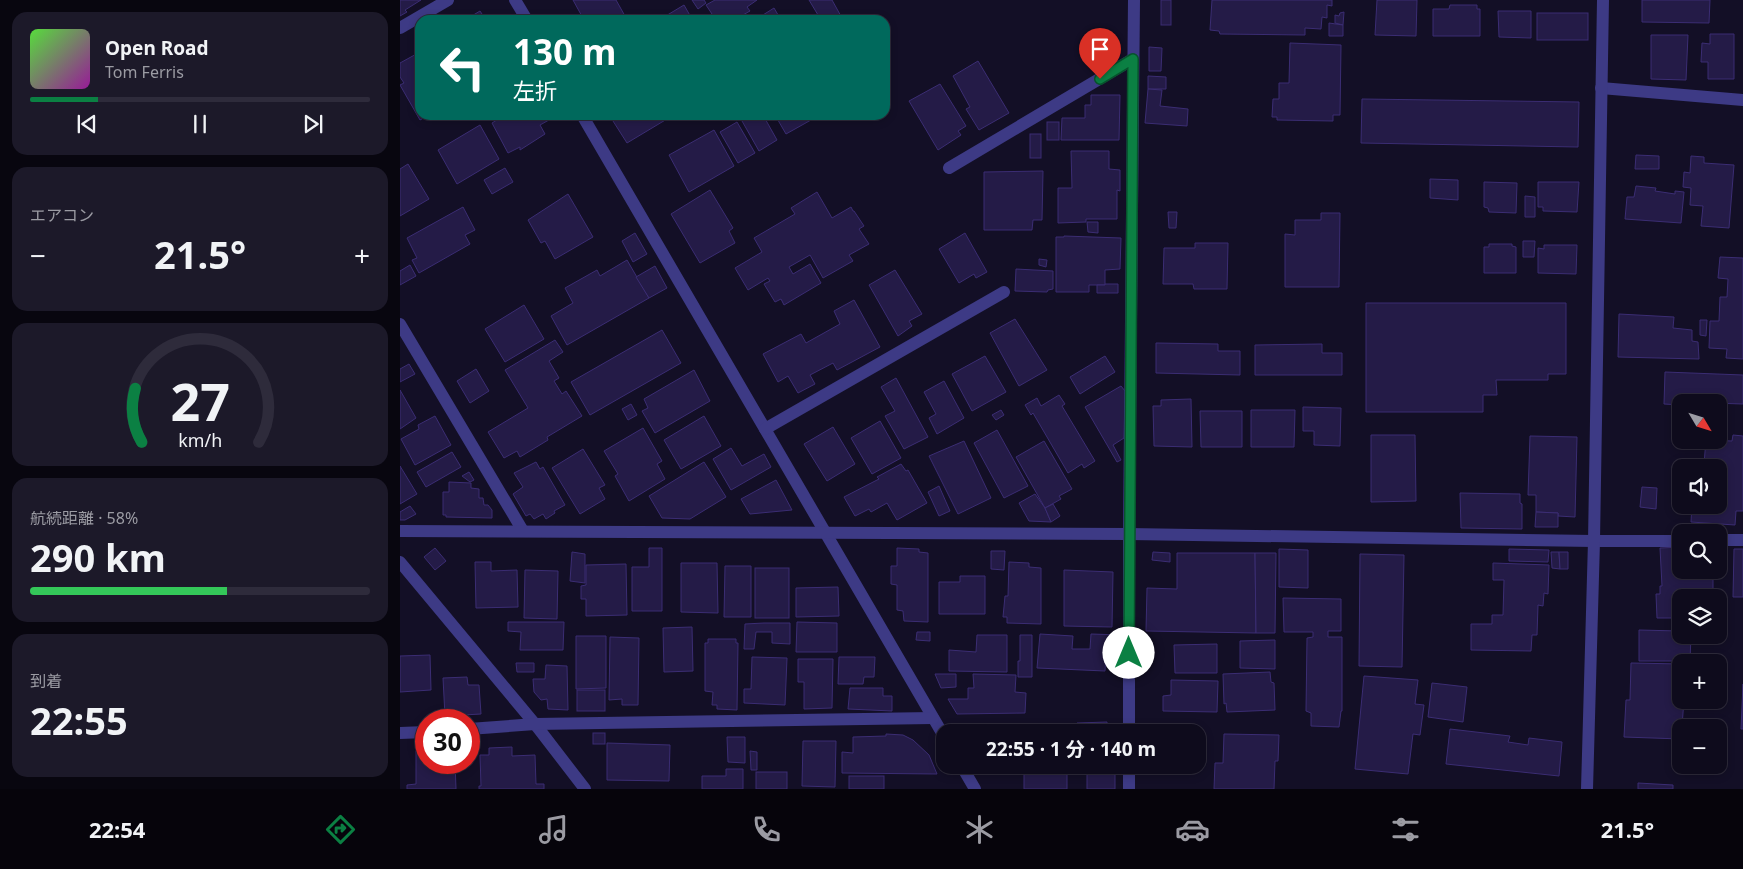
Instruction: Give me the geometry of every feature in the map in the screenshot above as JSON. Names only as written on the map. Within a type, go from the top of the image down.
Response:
[{"type":"street","points":[[422,15],[448,0]]},
{"type":"street","points":[[515,0],[524,15]]},
{"type":"street","points":[[1129,724],[1134,0]]},
{"type":"street","points":[[1587,789],[1594,541],[1603,0]]},
{"type":"street","points":[[400,28],[415,19]]},
{"type":"street","points":[[949,168],[1133,59]]},
{"type":"street","points":[[1601,88],[1743,100]]},
{"type":"street","points":[[585,120],[937,724]]},
{"type":"street","points":[[765,429],[1004,292]]},
{"type":"street","points":[[400,324],[523,531]]},
{"type":"street","points":[[400,531],[1129,534],[1594,541],[1672,540]]},
{"type":"street","points":[[1727,540],[1743,540]]},
{"type":"street","points":[[400,562],[536,724],[585,789]]},
{"type":"street","points":[[480,728],[536,724],[934,718]]},
{"type":"street","points":[[400,733],[415,732]]},
{"type":"street","points":[[966,774],[975,789]]},
{"type":"street","points":[[1129,774],[1129,789]]},
{"type":"building","points":[[400,0],[421,0],[405,10],[407,12],[400,16]]},
{"type":"building","points":[[573,0],[616,0],[624,15],[581,15]]},
{"type":"building","points":[[692,0],[704,0],[706,3],[698,9]]},
{"type":"building","points":[[715,0],[757,0],[747,7],[750,11],[743,15],[713,15],[706,5]]},
{"type":"building","points":[[809,0],[832,0],[840,15],[818,15]]},
{"type":"building","points":[[1161,0],[1171,0],[1171,25],[1161,25]]},
{"type":"building","points":[[1212,0],[1332,0],[1332,6],[1327,5],[1327,18],[1322,17],[1321,29],[1305,28],[1305,35],[1220,34],[1219,31],[1210,30]]},
{"type":"building","points":[[1377,0],[1417,0],[1416,36],[1375,35]]},
{"type":"building","points":[[1642,0],[1710,0],[1709,23],[1642,22]]},
{"type":"building","points":[[684,5],[690,15],[667,15]]},
{"type":"building","points":[[1450,5],[1477,5],[1477,9],[1480,9],[1480,36],[1433,36],[1433,9],[1449,9]]},
{"type":"building","points":[[774,8],[778,15],[763,15]]},
{"type":"building","points":[[480,11],[483,15],[473,15]]},
{"type":"building","points":[[1498,11],[1531,11],[1531,38],[1499,37]]},
{"type":"building","points":[[1344,12],[1343,25],[1335,23],[1335,15],[1339,16],[1340,13]]},
{"type":"building","points":[[1537,13],[1588,13],[1588,40],[1537,40]]},
{"type":"building","points":[[1329,23],[1343,25],[1343,36],[1329,36]]},
{"type":"building","points":[[1710,34],[1734,34],[1734,79],[1708,79],[1708,62],[1701,62],[1702,43],[1710,44]]},
{"type":"building","points":[[1651,35],[1688,35],[1686,80],[1651,79]]},
{"type":"building","points":[[1290,43],[1341,45],[1340,115],[1333,115],[1333,121],[1277,120],[1277,117],[1272,117],[1273,99],[1279,99],[1279,83],[1289,83]]},
{"type":"building","points":[[1149,47],[1162,48],[1161,71],[1149,71]]},
{"type":"building","points":[[415,55],[415,111],[400,85],[404,83],[400,77],[400,63]]},
{"type":"building","points":[[978,61],[1009,113],[979,130],[966,109],[970,107],[953,76]]},
{"type":"building","points":[[1148,76],[1166,77],[1166,89],[1148,89]]},
{"type":"building","points":[[940,84],[966,126],[958,131],[961,135],[938,150],[909,101]]},
{"type":"building","points":[[1148,89],[1162,90],[1160,106],[1188,109],[1187,126],[1145,123]]},
{"type":"building","points":[[1091,95],[1120,95],[1119,140],[1061,140],[1062,118],[1085,118],[1085,105],[1091,105]]},
{"type":"building","points":[[1362,99],[1579,102],[1578,147],[1361,143]]},
{"type":"building","points":[[497,120],[549,120],[540,125],[545,134],[520,150],[520,147],[508,153],[492,123]]},
{"type":"building","points":[[615,120],[665,120],[627,143],[613,121]]},
{"type":"building","points":[[766,120],[777,140],[759,151],[742,121]]},
{"type":"building","points":[[778,120],[811,120],[786,134]]},
{"type":"building","points":[[737,122],[755,153],[738,163],[720,132]]},
{"type":"building","points":[[1047,122],[1059,122],[1059,140],[1047,140]]},
{"type":"building","points":[[480,125],[499,159],[457,184],[438,150]]},
{"type":"building","points":[[714,130],[734,166],[689,192],[669,155]]},
{"type":"building","points":[[1030,134],[1041,134],[1041,158],[1030,158]]},
{"type":"building","points":[[1071,151],[1109,151],[1109,169],[1120,170],[1120,191],[1117,190],[1117,219],[1086,219],[1086,222],[1058,223],[1058,188],[1072,188]]},
{"type":"building","points":[[1636,155],[1659,156],[1659,169],[1635,169]]},
{"type":"building","points":[[1691,156],[1704,157],[1704,163],[1734,165],[1729,228],[1701,226],[1703,206],[1690,205],[1691,188],[1683,187],[1684,172],[1690,173]]},
{"type":"building","points":[[408,164],[429,199],[400,216],[400,169]]},
{"type":"building","points":[[505,168],[513,182],[492,194],[484,180]]},
{"type":"building","points":[[1043,171],[1042,220],[1033,220],[1032,230],[984,230],[984,172]]},
{"type":"building","points":[[1430,179],[1458,180],[1458,200],[1430,198]]},
{"type":"building","points":[[1484,182],[1517,183],[1516,213],[1489,212],[1488,208],[1484,207]]},
{"type":"building","points":[[1538,182],[1579,182],[1577,212],[1543,211],[1543,207],[1538,207]]},
{"type":"building","points":[[1636,186],[1656,188],[1655,191],[1675,194],[1675,191],[1684,192],[1681,223],[1625,219],[1627,197],[1634,197]]},
{"type":"building","points":[[710,190],[733,228],[729,231],[735,243],[700,263],[671,214]]},
{"type":"building","points":[[817,192],[832,218],[851,207],[864,226],[859,229],[869,244],[849,255],[853,261],[823,278],[810,255],[789,267],[793,274],[810,264],[821,283],[784,305],[781,299],[775,302],[764,284],[770,281],[768,278],[748,290],[735,268],[762,252],[754,238],[795,214],[791,208]]},
{"type":"building","points":[[568,194],[593,237],[555,259],[545,241],[541,243],[528,220]]},
{"type":"building","points":[[1525,196],[1535,197],[1535,217],[1525,217]]},
{"type":"building","points":[[463,207],[475,230],[465,235],[470,244],[419,273],[412,260],[417,258],[407,238]]},
{"type":"building","points":[[1168,212],[1177,212],[1176,228],[1169,228]]},
{"type":"building","points":[[1321,213],[1340,213],[1339,287],[1285,287],[1285,234],[1295,235],[1295,220],[1321,220]]},
{"type":"building","points":[[1087,222],[1098,222],[1098,233],[1088,232]]},
{"type":"building","points":[[635,233],[647,254],[633,262],[622,241]]},
{"type":"building","points":[[965,233],[987,272],[976,278],[974,274],[959,283],[939,249]]},
{"type":"building","points":[[1056,237],[1121,238],[1120,269],[1105,270],[1105,285],[1089,285],[1089,292],[1056,292]]},
{"type":"building","points":[[1523,241],[1535,241],[1534,257],[1523,257]]},
{"type":"building","points":[[1195,243],[1228,243],[1227,289],[1194,289],[1193,284],[1163,284],[1164,248],[1195,248]]},
{"type":"building","points":[[1489,244],[1512,244],[1512,246],[1516,247],[1516,273],[1484,273],[1484,247],[1489,247]]},
{"type":"building","points":[[1544,245],[1577,245],[1576,274],[1538,273],[1538,248],[1544,249]]},
{"type":"building","points":[[1720,257],[1743,258],[1743,359],[1726,358],[1727,349],[1709,348],[1710,321],[1719,321],[1720,297],[1727,297],[1728,279],[1718,278]]},
{"type":"building","points":[[1039,259],[1047,260],[1046,267],[1039,265]]},
{"type":"building","points":[[627,260],[649,298],[567,345],[551,316],[573,303],[565,288],[597,270],[600,276]]},
{"type":"building","points":[[410,265],[416,276],[400,285],[400,271]]},
{"type":"building","points":[[655,266],[667,288],[649,298],[636,277]]},
{"type":"building","points":[[1016,269],[1053,271],[1053,289],[1047,292],[1015,291]]},
{"type":"building","points":[[895,270],[922,314],[909,321],[912,326],[898,336],[869,285]]},
{"type":"building","points":[[1118,284],[1118,293],[1097,293],[1097,285]]},
{"type":"building","points":[[854,300],[880,347],[837,370],[833,363],[810,375],[815,384],[798,393],[788,376],[778,382],[763,354],[801,334],[806,343],[840,324],[834,311]]},
{"type":"building","points":[[1366,303],[1566,303],[1566,374],[1548,374],[1548,380],[1496,380],[1497,395],[1483,395],[1483,412],[1366,412]]},
{"type":"building","points":[[524,305],[544,339],[505,362],[485,329]]},
{"type":"building","points":[[1619,314],[1674,317],[1673,328],[1692,330],[1692,341],[1698,342],[1699,359],[1618,357]]},
{"type":"building","points":[[1015,319],[1047,370],[1019,386],[990,333]]},
{"type":"building","points":[[1700,320],[1707,320],[1706,336],[1700,335]]},
{"type":"building","points":[[662,330],[681,363],[590,415],[571,382]]},
{"type":"building","points":[[555,340],[563,352],[549,361],[559,378],[554,381],[562,394],[566,391],[582,416],[547,437],[548,440],[520,457],[517,451],[504,458],[488,432],[528,408],[505,370]]},
{"type":"building","points":[[1156,343],[1218,344],[1218,351],[1240,351],[1240,375],[1156,373]]},
{"type":"building","points":[[1322,344],[1322,353],[1342,353],[1342,375],[1255,375],[1255,345]]},
{"type":"building","points":[[985,356],[1006,392],[972,411],[952,374]]},
{"type":"building","points":[[1105,356],[1115,372],[1080,394],[1070,377]]},
{"type":"building","points":[[409,364],[415,374],[400,382],[400,369]]},
{"type":"building","points":[[476,369],[489,391],[470,403],[457,381]]},
{"type":"building","points":[[694,370],[710,401],[655,433],[642,411],[648,408],[644,399]]},
{"type":"building","points":[[1665,372],[1743,375],[1743,404],[1728,404],[1728,394],[1672,394],[1672,404],[1664,404]]},
{"type":"building","points":[[896,378],[928,437],[904,449],[885,416],[895,411],[881,387]]},
{"type":"building","points":[[944,381],[964,418],[937,434],[929,418],[936,414],[924,392]]},
{"type":"building","points":[[1121,386],[1125,391],[1124,438],[1113,445],[1121,460],[1117,462],[1085,407]]},
{"type":"building","points":[[400,390],[416,418],[400,429]]},
{"type":"building","points":[[1059,395],[1065,404],[1062,406],[1095,461],[1084,468],[1082,464],[1068,473],[1033,413],[1031,415],[1025,405],[1037,398],[1041,406]]},
{"type":"building","points":[[1191,399],[1192,447],[1154,446],[1153,406],[1161,406],[1161,400]]},
{"type":"building","points":[[631,404],[637,415],[628,420],[622,409]]},
{"type":"building","points":[[1303,407],[1341,408],[1340,446],[1314,445],[1314,431],[1303,431]]},
{"type":"building","points":[[1001,410],[1004,415],[996,420],[992,415]]},
{"type":"building","points":[[1251,410],[1295,410],[1294,447],[1251,447]]},
{"type":"building","points":[[1200,411],[1242,411],[1242,447],[1201,447]]},
{"type":"building","points":[[435,416],[451,445],[415,465],[401,439],[419,429],[418,425]]},
{"type":"building","points":[[704,416],[721,446],[681,469],[664,440]]},
{"type":"building","points":[[880,421],[901,458],[872,474],[851,438]]},
{"type":"building","points":[[833,427],[855,464],[827,481],[804,444]]},
{"type":"building","points":[[643,428],[662,461],[657,464],[665,479],[629,501],[615,476],[618,474],[604,451]]},
{"type":"building","points":[[997,430],[1028,486],[1004,498],[974,443]]},
{"type":"building","points":[[1371,435],[1415,435],[1416,501],[1371,502]]},
{"type":"building","points":[[1733,435],[1743,436],[1743,511],[1736,511],[1735,525],[1691,522],[1691,514],[1727,514],[1727,459],[1704,459],[1705,449],[1728,449],[1728,441],[1732,441]]},
{"type":"building","points":[[1530,436],[1577,437],[1575,517],[1558,516],[1558,513],[1536,512],[1536,495],[1528,495]]},
{"type":"building","points":[[964,441],[991,498],[958,514],[929,456]]},
{"type":"building","points":[[1044,441],[1072,489],[1059,496],[1061,499],[1045,508],[1016,457]]},
{"type":"building","points":[[731,448],[742,466],[764,454],[771,467],[731,490],[713,459]]},
{"type":"building","points":[[583,449],[605,485],[599,488],[605,499],[580,514],[552,468]]},
{"type":"building","points":[[452,452],[461,467],[426,487],[417,472]]},
{"type":"building","points":[[536,462],[540,469],[543,467],[565,505],[554,511],[555,513],[546,519],[543,514],[534,519],[530,514],[526,516],[513,494],[523,487],[514,473]]},
{"type":"building","points":[[704,462],[726,497],[690,519],[662,518],[649,496]]},
{"type":"building","points":[[901,464],[906,471],[908,470],[927,503],[897,520],[887,503],[871,512],[869,509],[855,516],[844,497],[879,479],[877,477]]},
{"type":"building","points":[[400,466],[417,494],[400,504]]},
{"type":"building","points":[[469,472],[474,480],[470,482],[462,476]]},
{"type":"building","points":[[776,480],[792,510],[750,514],[741,499]]},
{"type":"building","points":[[449,482],[471,483],[471,488],[479,489],[479,498],[483,498],[484,505],[488,505],[492,510],[492,518],[446,517],[446,515],[443,515],[443,492],[449,492]]},
{"type":"building","points":[[939,486],[950,511],[939,516],[928,492]]},
{"type":"building","points":[[1642,487],[1657,488],[1656,509],[1640,507]]},
{"type":"building","points":[[1460,493],[1520,494],[1522,529],[1461,528]]},
{"type":"building","points":[[1035,494],[1045,508],[1051,522],[1029,521],[1019,503]]},
{"type":"building","points":[[1053,504],[1060,516],[1051,522],[1045,508]]},
{"type":"building","points":[[410,506],[416,514],[405,520],[400,520],[400,512]]},
{"type":"building","points":[[1536,512],[1558,513],[1558,527],[1535,527]]},
{"type":"building","points":[[1672,547],[1672,579],[1713,579],[1713,589],[1672,589],[1672,618],[1657,618],[1656,594],[1660,594],[1660,586],[1662,586],[1660,548]]},
{"type":"building","points":[[435,548],[446,561],[435,570],[424,557]]},
{"type":"building","points":[[649,548],[662,548],[662,611],[632,611],[632,567],[649,567]]},
{"type":"building","points":[[897,548],[919,549],[919,552],[928,553],[928,622],[904,621],[903,611],[897,610],[897,585],[891,584],[891,566],[897,566]]},
{"type":"building","points":[[1279,549],[1308,550],[1308,588],[1279,587]]},
{"type":"building","points":[[1509,549],[1549,550],[1548,562],[1509,561]]},
{"type":"building","points":[[1734,549],[1743,549],[1743,597],[1733,597]]},
{"type":"building","points":[[991,551],[1005,551],[1004,570],[991,569]]},
{"type":"building","points":[[572,552],[585,554],[585,583],[570,581]]},
{"type":"building","points":[[1153,552],[1170,553],[1170,562],[1152,560]]},
{"type":"building","points":[[1551,552],[1559,552],[1560,569],[1552,568]]},
{"type":"building","points":[[1559,552],[1568,552],[1568,569],[1560,569]]},
{"type":"building","points":[[1177,553],[1255,553],[1256,633],[1146,631],[1147,588],[1177,589]]},
{"type":"building","points":[[1255,553],[1276,553],[1275,633],[1256,633]]},
{"type":"building","points":[[1360,554],[1404,555],[1402,667],[1359,666]]},
{"type":"building","points":[[475,562],[491,562],[491,571],[517,570],[518,607],[476,608]]},
{"type":"building","points":[[1009,562],[1029,563],[1029,567],[1041,568],[1041,624],[1007,623],[1007,617],[1003,617],[1005,596],[1008,596]]},
{"type":"building","points":[[681,563],[717,563],[718,613],[681,612]]},
{"type":"building","points":[[1493,563],[1549,565],[1548,594],[1544,593],[1543,606],[1538,605],[1537,635],[1532,635],[1531,651],[1471,650],[1471,624],[1492,624],[1492,615],[1503,615],[1504,580],[1493,580]]},
{"type":"building","points":[[626,564],[627,615],[586,616],[586,599],[581,599],[581,586],[586,585],[586,565]]},
{"type":"building","points":[[725,566],[751,566],[751,617],[724,617]]},
{"type":"building","points":[[755,568],[789,568],[789,618],[755,618]]},
{"type":"building","points":[[525,570],[558,571],[557,619],[524,618]]},
{"type":"building","points":[[1064,570],[1113,572],[1112,627],[1064,626]]},
{"type":"building","points":[[960,576],[985,576],[985,614],[939,614],[939,582],[960,582]]},
{"type":"building","points":[[838,587],[839,616],[796,617],[796,588]]},
{"type":"building","points":[[1283,598],[1341,599],[1341,631],[1328,631],[1328,637],[1342,637],[1342,711],[1339,727],[1311,726],[1311,713],[1306,711],[1307,638],[1313,637],[1313,632],[1284,632]]},
{"type":"building","points":[[508,622],[564,622],[563,650],[520,650],[521,632],[508,631]]},
{"type":"building","points":[[797,622],[837,623],[837,652],[796,652]]},
{"type":"building","points":[[790,623],[790,644],[772,643],[772,632],[756,632],[754,649],[744,649],[745,624]]},
{"type":"building","points":[[692,627],[693,671],[664,672],[663,628]]},
{"type":"building","points":[[1639,630],[1672,631],[1672,644],[1691,644],[1690,654],[1672,654],[1672,661],[1639,661]]},
{"type":"building","points":[[917,632],[930,632],[930,641],[916,640]]},
{"type":"building","points":[[1040,634],[1073,636],[1072,649],[1090,649],[1091,634],[1122,635],[1121,655],[1106,654],[1105,671],[1037,668]]},
{"type":"building","points":[[977,635],[1007,635],[1007,672],[949,671],[949,650],[976,652]]},
{"type":"building","points":[[1020,635],[1032,635],[1032,677],[1018,677]]},
{"type":"building","points":[[576,636],[606,636],[606,688],[576,689]]},
{"type":"building","points":[[610,637],[639,638],[638,705],[622,705],[622,699],[609,700]]},
{"type":"building","points":[[708,639],[736,639],[736,643],[738,643],[737,710],[717,709],[717,705],[712,705],[713,692],[705,691],[705,643],[708,643]]},
{"type":"building","points":[[1275,640],[1275,669],[1240,668],[1240,641]]},
{"type":"building","points":[[1217,644],[1217,673],[1175,673],[1174,645]]},
{"type":"building","points":[[430,655],[431,690],[400,692],[400,656]]},
{"type":"building","points":[[752,657],[787,658],[785,705],[744,703],[744,689],[751,689]]},
{"type":"building","points":[[839,657],[875,657],[874,677],[864,677],[863,684],[838,684]]},
{"type":"building","points":[[798,659],[833,659],[832,708],[804,709],[804,682],[798,682]]},
{"type":"building","points":[[516,663],[534,663],[534,672],[517,672]]},
{"type":"building","points":[[1631,663],[1672,664],[1672,709],[1683,709],[1683,719],[1672,719],[1672,739],[1624,737],[1626,700],[1630,700]]},
{"type":"building","points":[[546,665],[567,666],[568,710],[548,709],[547,699],[541,700],[534,692],[533,679],[545,679]]},
{"type":"building","points":[[1270,672],[1271,682],[1274,683],[1275,710],[1227,712],[1226,703],[1224,704],[1223,674]]},
{"type":"building","points":[[935,674],[956,674],[956,687],[941,688]]},
{"type":"building","points":[[973,674],[1016,675],[1015,692],[1026,693],[1025,713],[957,714],[948,699],[968,699],[968,688],[974,688]]},
{"type":"building","points":[[1364,676],[1418,680],[1415,704],[1424,705],[1420,735],[1413,734],[1408,774],[1355,769]]},
{"type":"building","points":[[467,677],[468,685],[479,685],[481,714],[480,709],[445,709],[443,678]]},
{"type":"building","points":[[1171,680],[1218,681],[1217,712],[1163,711],[1163,696],[1171,695]]},
{"type":"building","points":[[1432,683],[1467,687],[1463,722],[1428,717]]},
{"type":"building","points":[[1743,684],[1743,729],[1741,729]]},
{"type":"building","points":[[850,688],[883,688],[883,696],[892,696],[892,711],[848,709]]},
{"type":"building","points":[[577,690],[605,690],[605,711],[577,711]]},
{"type":"building","points":[[1107,722],[1107,724],[1077,724]]},
{"type":"building","points":[[1450,729],[1510,736],[1508,742],[1528,745],[1529,738],[1562,742],[1559,776],[1446,764]]},
{"type":"building","points":[[593,733],[605,733],[605,744],[593,744]]},
{"type":"building","points":[[886,734],[903,735],[913,740],[929,755],[936,774],[842,773],[842,752],[853,753],[853,737],[886,736]]},
{"type":"building","points":[[1224,734],[1279,735],[1278,761],[1275,761],[1274,789],[1214,789],[1215,763],[1223,763]]},
{"type":"building","points":[[727,737],[745,737],[745,763],[728,762]]},
{"type":"building","points":[[803,741],[836,741],[835,787],[802,786]]},
{"type":"building","points":[[607,743],[670,745],[669,781],[607,780]]},
{"type":"building","points":[[512,747],[512,756],[535,755],[536,784],[544,784],[544,789],[479,789],[479,786],[481,786],[480,755],[489,755],[489,748]]},
{"type":"building","points":[[750,751],[757,752],[757,770],[751,770]]},
{"type":"building","points":[[726,769],[743,769],[743,789],[702,789],[702,776],[726,776]]},
{"type":"building","points":[[756,772],[787,772],[787,789],[756,789]]},
{"type":"building","points":[[416,774],[455,774],[456,789],[407,789],[407,785],[416,784]]},
{"type":"building","points":[[1024,774],[1067,774],[1067,789],[1024,789]]},
{"type":"building","points":[[1087,774],[1115,774],[1115,789],[1087,789]]},
{"type":"building","points":[[849,776],[884,776],[884,789],[849,789]]},
{"type":"building","points":[[1638,783],[1673,785],[1673,789],[1638,789]]},
{"type":"route","points":[[1100,79],[1133,59],[1129,653]]}]
